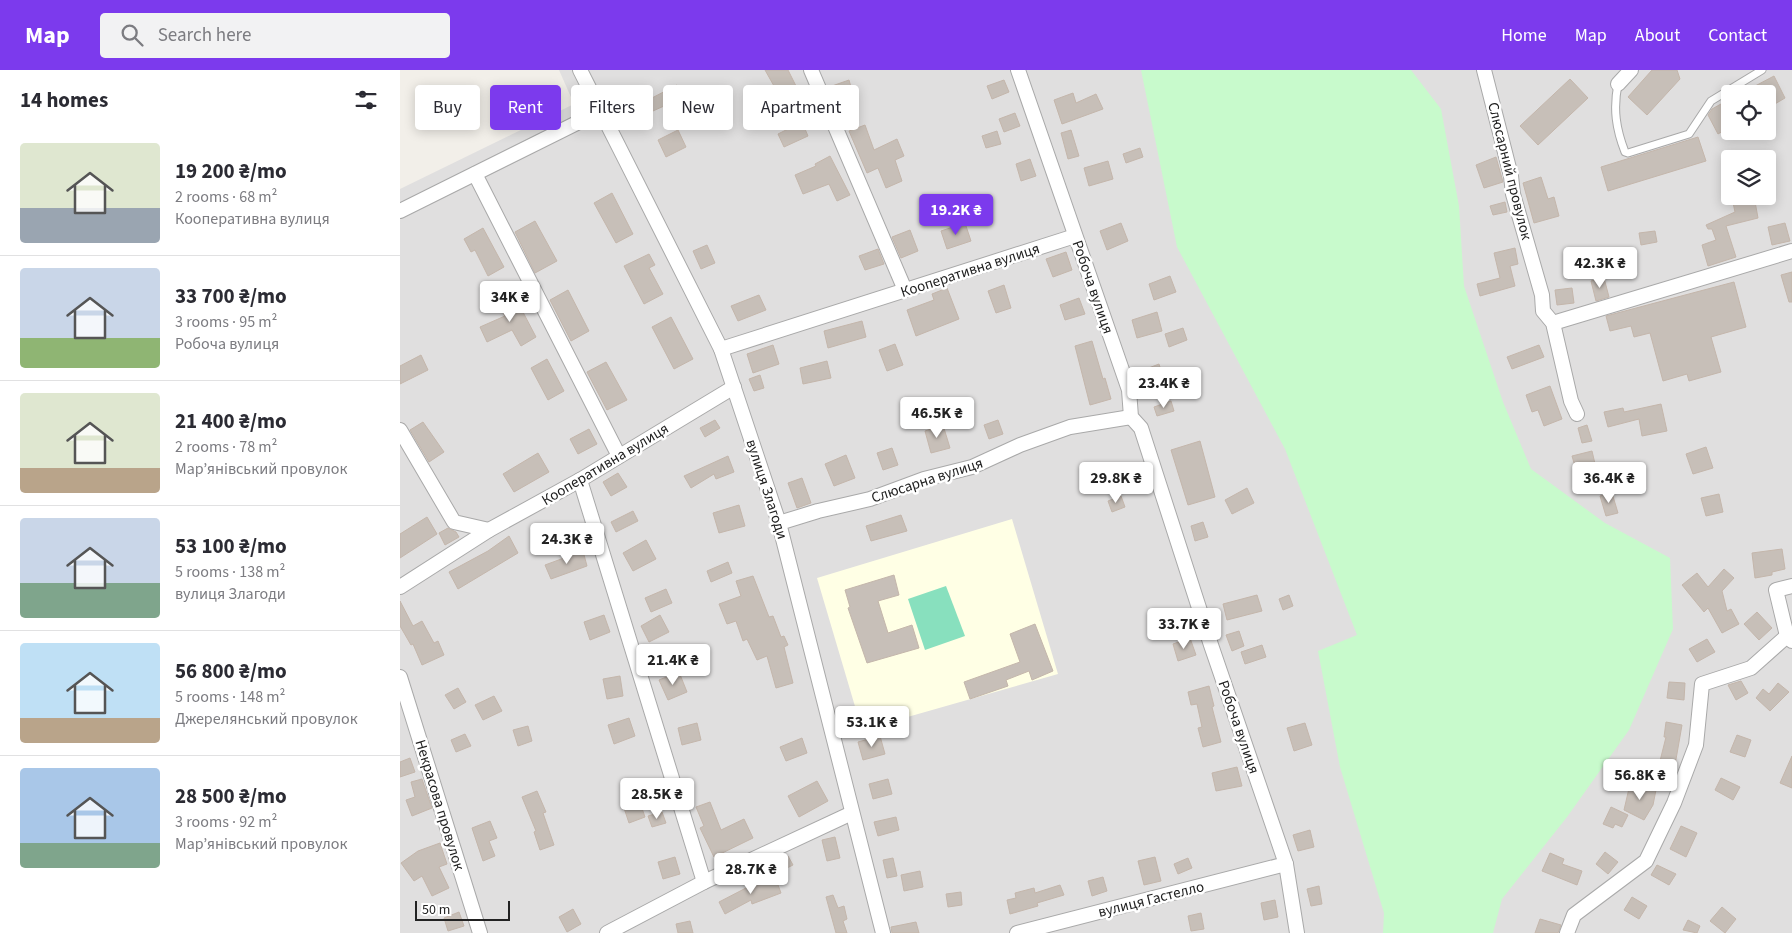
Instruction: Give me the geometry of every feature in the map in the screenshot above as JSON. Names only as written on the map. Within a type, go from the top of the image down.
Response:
[{"type":"street","name":"вулиця Злагоди","points":[[580,70],[588,85]]},
{"type":"street","points":[[811,70],[905,290]]},
{"type":"street","name":"Робоча вулиця","points":[[1018,70],[1129,390],[1131,416],[1141,428],[1211,645],[1286,864],[1297,933]]},
{"type":"street","name":"Слюсарний провулок","points":[[1484,70],[1511,176],[1513,194],[1542,294],[1543,311],[1553,323],[1570,401],[1577,414]]},
{"type":"street","points":[[1618,84],[1631,70]]},
{"type":"street","points":[[400,212],[571,126]]},
{"type":"street","name":"вулиця Злагоди","points":[[611,130],[721,348],[779,523],[883,933]]},
{"type":"street","points":[[475,174],[619,456]]},
{"type":"street","name":"Кооперативна вулиця","points":[[721,348],[1075,236]]},
{"type":"street","points":[[1553,323],[1792,251]]},
{"type":"street","name":"Кооперативна вулиця","points":[[400,587],[489,530],[580,480],[734,387]]},
{"type":"street","name":"Слюсарна вулиця","points":[[779,523],[870,499],[924,479],[972,467],[1020,445],[1070,427],[1131,416]]},
{"type":"street","points":[[400,430],[454,522],[489,530]]},
{"type":"street","points":[[580,480],[704,882]]},
{"type":"street","points":[[1567,933],[1574,915],[1646,861],[1674,803],[1696,744],[1702,684],[1751,668],[1790,639],[1776,590],[1792,586]]},
{"type":"street","name":"Некрасова провулок","points":[[400,677],[480,933]]},
{"type":"street","points":[[607,933],[630,927],[704,882],[852,813]]},
{"type":"street","name":"вулиця Гастелло","points":[[1017,933],[1286,864]]},
{"type":"lane","points":[[1618,84],[1614,108],[1617,131],[1625,152],[1628,153],[1689,134],[1710,101],[1762,70]]},
{"type":"shaded area","points":[[559,70],[1792,70],[1792,933],[400,933],[400,189],[521,130],[561,130],[561,110],[571,105],[571,130],[653,130],[653,85],[571,85],[571,97]]},
{"type":"shaded area","points":[[1012,519],[1058,674],[862,730],[817,578]]},
{"type":"green space","points":[[1141,70],[1411,70],[1441,109],[1459,206],[1464,286],[1503,402],[1531,469],[1605,523],[1670,558],[1673,629],[1629,730],[1567,817],[1502,899],[1493,933],[1383,933],[1384,913],[1340,767],[1318,651],[1357,635],[1285,449],[1177,247]]},
{"type":"green space","points":[[946,586],[965,636],[925,650],[908,599]]},
{"type":"building","points":[[765,70],[788,70],[796,85],[773,85]]},
{"type":"building","points":[[1652,70],[1677,70],[1680,79],[1647,115],[1628,97]]},
{"type":"building","points":[[1774,76],[1785,98],[1776,103],[1776,85],[1757,85]]},
{"type":"building","points":[[1570,79],[1588,98],[1538,145],[1520,126]]},
{"type":"building","points":[[849,80],[850,85],[835,85]]},
{"type":"building","points":[[1004,80],[1009,92],[992,99],[987,86]]},
{"type":"building","points":[[663,92],[663,106],[653,111],[653,97]]},
{"type":"building","points":[[1073,93],[1076,103],[1096,94],[1103,109],[1062,124],[1054,100]]},
{"type":"building","points":[[1721,104],[1721,132],[1718,134],[1708,115],[1712,109]]},
{"type":"building","points":[[1015,113],[1020,126],[1004,132],[999,119]]},
{"type":"building","points":[[865,125],[874,150],[897,139],[904,156],[895,160],[902,181],[886,188],[878,168],[867,173],[849,131],[859,130],[859,127]]},
{"type":"building","points":[[678,130],[686,147],[666,157],[658,140]]},
{"type":"building","points":[[786,130],[805,130],[808,136],[784,147],[778,134]]},
{"type":"building","points":[[1071,130],[1079,156],[1068,159],[1061,133]]},
{"type":"building","points":[[997,131],[1001,144],[986,148],[982,136]]},
{"type":"building","points":[[1698,137],[1706,161],[1608,191],[1601,167]]},
{"type":"building","points":[[1140,148],[1143,157],[1126,163],[1123,154]]},
{"type":"building","points":[[830,156],[850,195],[837,201],[829,184],[803,194],[795,175],[816,166],[815,164]]},
{"type":"building","points":[[1496,157],[1503,182],[1484,188],[1476,165]]},
{"type":"building","points":[[1030,159],[1036,176],[1021,181],[1016,164]]},
{"type":"building","points":[[1108,161],[1113,179],[1089,186],[1084,168]]},
{"type":"building","points":[[1541,177],[1548,199],[1554,197],[1559,216],[1534,223],[1523,183]]},
{"type":"building","points":[[612,193],[633,234],[616,243],[594,203]]},
{"type":"building","points":[[1505,202],[1507,212],[1493,215],[1490,206]]},
{"type":"building","points":[[1734,205],[1756,205],[1758,218],[1726,226],[1736,257],[1708,266],[1702,245],[1716,240],[1712,229],[1708,229],[1706,225],[1735,212]]},
{"type":"building","points":[[535,221],[557,261],[535,273],[515,232]]},
{"type":"building","points":[[965,223],[971,241],[947,249],[941,231]]},
{"type":"building","points":[[1121,223],[1128,241],[1107,250],[1100,231]]},
{"type":"building","points":[[1785,223],[1790,241],[1772,245],[1768,227]]},
{"type":"building","points":[[483,228],[504,267],[488,276],[475,250],[471,252],[464,239]]},
{"type":"building","points":[[910,230],[918,251],[901,258],[892,237]]},
{"type":"building","points":[[1655,231],[1657,242],[1641,245],[1639,233]]},
{"type":"building","points":[[707,245],[715,263],[701,269],[693,251]]},
{"type":"building","points":[[1515,248],[1518,264],[1510,266],[1515,286],[1480,296],[1477,284],[1500,278],[1494,253]]},
{"type":"building","points":[[878,249],[884,264],[865,270],[859,256]]},
{"type":"building","points":[[1066,252],[1072,270],[1053,277],[1046,259]]},
{"type":"building","points":[[649,254],[655,265],[649,268],[663,294],[644,304],[624,266]]},
{"type":"building","points":[[1792,272],[1792,302],[1789,302],[1781,275]]},
{"type":"building","points":[[1170,276],[1176,292],[1154,300],[1149,284]]},
{"type":"building","points":[[1604,278],[1609,297],[1596,301],[1591,281]]},
{"type":"building","points":[[1734,282],[1746,327],[1711,337],[1721,372],[1689,381],[1687,374],[1663,381],[1650,333],[1634,337],[1631,326],[1610,331],[1606,316]]},
{"type":"building","points":[[1004,285],[1011,308],[996,313],[988,291]]},
{"type":"building","points":[[947,288],[959,319],[916,336],[907,310],[934,300],[932,294]]},
{"type":"building","points":[[1572,288],[1574,303],[1557,305],[1555,290]]},
{"type":"building","points":[[568,290],[589,331],[571,341],[550,300]]},
{"type":"building","points":[[513,293],[536,337],[521,346],[512,330],[487,342],[480,327],[505,316],[497,302]]},
{"type":"building","points":[[759,295],[766,310],[738,321],[731,306]]},
{"type":"building","points":[[1079,298],[1085,314],[1065,320],[1060,305]]},
{"type":"building","points":[[1157,312],[1162,331],[1137,338],[1132,320]]},
{"type":"building","points":[[671,317],[693,359],[674,369],[652,327]]},
{"type":"building","points":[[862,321],[866,337],[828,348],[824,331]]},
{"type":"building","points":[[1183,328],[1187,340],[1169,347],[1165,334]]},
{"type":"building","points":[[1092,341],[1111,399],[1090,405],[1075,346]]},
{"type":"building","points":[[895,344],[903,365],[887,371],[879,350]]},
{"type":"building","points":[[773,345],[779,364],[753,373],[747,354]]},
{"type":"building","points":[[1539,345],[1544,357],[1512,369],[1507,357]]},
{"type":"building","points":[[421,355],[428,370],[400,384],[400,366]]},
{"type":"building","points":[[547,359],[564,391],[548,400],[531,368]]},
{"type":"building","points":[[827,361],[831,378],[803,384],[800,368]]},
{"type":"building","points":[[606,362],[627,400],[607,410],[587,372]]},
{"type":"building","points":[[1159,364],[1164,380],[1151,384],[1146,369]]},
{"type":"building","points":[[760,375],[764,388],[754,391],[749,379]]},
{"type":"building","points":[[1550,386],[1562,419],[1544,426],[1538,410],[1532,412],[1526,395]]},
{"type":"building","points":[[1171,401],[1174,411],[1157,416],[1154,407]]},
{"type":"building","points":[[1661,404],[1667,431],[1642,436],[1639,419],[1608,427],[1604,412],[1623,408],[1624,412]]},
{"type":"building","points":[[715,420],[720,428],[705,437],[700,428]]},
{"type":"building","points":[[998,420],[1003,434],[989,439],[984,425]]},
{"type":"building","points":[[423,422],[444,452],[429,462],[410,430]]},
{"type":"building","points":[[943,425],[950,448],[931,453],[925,431]]},
{"type":"building","points":[[1587,425],[1592,441],[1582,443],[1578,428]]},
{"type":"building","points":[[589,429],[597,444],[578,454],[570,439]]},
{"type":"building","points":[[1200,441],[1215,497],[1188,505],[1171,450]]},
{"type":"building","points":[[1706,447],[1713,468],[1693,474],[1686,454]]},
{"type":"building","points":[[892,448],[898,465],[883,470],[877,453]]},
{"type":"building","points":[[1592,451],[1596,468],[1577,473],[1572,456]]},
{"type":"building","points":[[538,453],[549,472],[514,492],[503,474]]},
{"type":"building","points":[[846,455],[855,478],[834,486],[825,464]]},
{"type":"building","points":[[728,456],[734,472],[716,479],[714,474],[691,488],[684,476]]},
{"type":"building","points":[[618,473],[627,487],[611,496],[603,482]]},
{"type":"building","points":[[1622,473],[1626,488],[1616,491],[1612,475]]},
{"type":"building","points":[[802,478],[811,503],[797,508],[788,483]]},
{"type":"building","points":[[1247,488],[1254,503],[1232,514],[1225,500]]},
{"type":"building","points":[[1612,493],[1618,513],[1606,516],[1600,496]]},
{"type":"building","points":[[1719,494],[1723,512],[1706,516],[1701,498]]},
{"type":"building","points":[[1121,496],[1125,507],[1112,512],[1108,501]]},
{"type":"building","points":[[739,505],[745,526],[719,533],[713,513]]},
{"type":"building","points":[[633,511],[638,521],[616,532],[611,522]]},
{"type":"building","points":[[901,515],[907,531],[871,541],[866,526]]},
{"type":"building","points":[[427,517],[437,534],[400,558],[400,534]]},
{"type":"building","points":[[1203,522],[1208,537],[1195,541],[1191,526]]},
{"type":"building","points":[[448,528],[456,532],[459,537],[445,545],[439,533]]},
{"type":"building","points":[[509,536],[518,553],[458,589],[449,572],[488,551]]},
{"type":"building","points":[[646,540],[656,559],[633,571],[623,553]]},
{"type":"building","points":[[1782,549],[1785,569],[1772,572],[1772,575],[1755,578],[1752,553]]},
{"type":"building","points":[[583,551],[587,566],[551,579],[545,565]]},
{"type":"building","points":[[728,562],[732,573],[711,582],[707,571]]},
{"type":"building","points":[[1724,569],[1734,578],[1722,591],[1727,611],[1731,609],[1739,624],[1722,633],[1708,608],[1704,612],[1682,585],[1697,573],[1708,587]]},
{"type":"building","points":[[894,575],[899,595],[878,601],[888,633],[912,625],[919,648],[867,663],[848,608],[850,607],[845,590]]},
{"type":"building","points":[[753,576],[769,617],[773,616],[781,637],[784,636],[788,645],[784,647],[793,683],[776,688],[767,656],[757,660],[747,639],[743,641],[736,621],[727,624],[719,604],[741,596],[736,581]]},
{"type":"building","points":[[666,589],[672,603],[651,612],[645,598]]},
{"type":"building","points":[[1257,595],[1262,611],[1227,620],[1223,604]]},
{"type":"building","points":[[1289,595],[1293,606],[1283,610],[1279,599]]},
{"type":"building","points":[[400,601],[413,626],[422,621],[434,643],[438,641],[444,655],[422,665],[413,644],[411,645],[400,626]]},
{"type":"building","points":[[1757,612],[1772,628],[1759,640],[1744,624]]},
{"type":"building","points":[[604,615],[610,632],[590,640],[584,622]]},
{"type":"building","points":[[660,615],[669,632],[649,642],[641,626]]},
{"type":"building","points":[[1035,624],[1053,671],[1032,680],[1029,671],[1006,680],[1008,686],[970,699],[964,682],[1020,662],[1010,634]]},
{"type":"building","points":[[1239,631],[1244,646],[1232,651],[1226,635]]},
{"type":"building","points":[[1190,638],[1196,655],[1178,661],[1173,644]]},
{"type":"building","points":[[1707,639],[1715,652],[1697,662],[1689,649]]},
{"type":"building","points":[[1262,645],[1266,657],[1245,664],[1241,652]]},
{"type":"building","points":[[679,672],[687,692],[668,700],[659,680]]},
{"type":"building","points":[[620,676],[623,696],[607,699],[603,679]]},
{"type":"building","points":[[1741,681],[1748,693],[1736,700],[1728,685]]},
{"type":"building","points":[[1669,682],[1685,683],[1684,700],[1667,698]]},
{"type":"building","points":[[1778,683],[1789,692],[1770,711],[1756,698],[1763,689],[1769,694]]},
{"type":"building","points":[[1209,686],[1221,742],[1203,747],[1198,728],[1202,727],[1197,704],[1191,705],[1188,692]]},
{"type":"building","points":[[458,688],[466,702],[454,709],[445,695]]},
{"type":"building","points":[[494,696],[502,711],[483,720],[475,705]]},
{"type":"building","points":[[629,718],[635,736],[614,744],[608,725]]},
{"type":"building","points":[[1666,722],[1682,725],[1675,765],[1660,761],[1666,737],[1664,737]]},
{"type":"building","points":[[697,723],[701,740],[682,745],[678,728]]},
{"type":"building","points":[[1305,723],[1312,745],[1294,751],[1287,728]]},
{"type":"building","points":[[528,726],[532,741],[518,746],[513,730]]},
{"type":"building","points":[[465,734],[471,746],[456,752],[451,740]]},
{"type":"building","points":[[1737,735],[1751,740],[1745,757],[1730,752]]},
{"type":"building","points":[[880,736],[885,754],[863,760],[858,742]]},
{"type":"building","points":[[802,738],[807,753],[786,761],[780,747]]},
{"type":"building","points":[[1792,756],[1792,788],[1780,783]]},
{"type":"building","points":[[410,758],[415,772],[400,777],[400,762]]},
{"type":"building","points":[[1237,767],[1242,786],[1216,791],[1212,773]]},
{"type":"building","points":[[1721,778],[1740,787],[1733,800],[1715,790]]},
{"type":"building","points":[[422,779],[432,808],[412,816],[406,800],[415,797],[411,782]]},
{"type":"building","points":[[888,779],[892,794],[873,799],[869,784]]},
{"type":"building","points":[[817,781],[828,801],[799,817],[788,796]]},
{"type":"building","points":[[1630,784],[1656,790],[1653,805],[1644,820],[1624,810]]},
{"type":"building","points":[[537,791],[546,812],[543,813],[554,845],[540,850],[534,832],[536,831],[522,797]]},
{"type":"building","points":[[638,797],[645,817],[629,823],[622,802]]},
{"type":"building","points":[[710,802],[721,830],[744,819],[753,838],[714,857],[700,828],[704,826],[696,807]]},
{"type":"building","points":[[1611,807],[1628,815],[1622,827],[1615,824],[1613,828],[1603,824]]},
{"type":"building","points":[[662,812],[666,823],[652,827],[648,816]]},
{"type":"building","points":[[896,817],[899,830],[878,836],[874,822]]},
{"type":"building","points":[[490,821],[497,838],[489,841],[495,856],[483,861],[472,828]]},
{"type":"building","points":[[1681,826],[1697,833],[1686,857],[1670,849]]},
{"type":"building","points":[[1310,830],[1314,847],[1298,851],[1293,835]]},
{"type":"building","points":[[835,837],[840,858],[827,861],[822,840]]},
{"type":"building","points":[[440,843],[447,864],[439,867],[449,888],[432,896],[422,876],[414,881],[401,863],[418,851]]},
{"type":"building","points":[[1605,852],[1618,862],[1608,874],[1596,864]]},
{"type":"building","points":[[1550,853],[1564,859],[1562,864],[1582,871],[1577,885],[1542,871]]},
{"type":"building","points":[[788,856],[793,865],[781,871],[776,863]]},
{"type":"building","points":[[675,857],[680,874],[663,879],[658,862]]},
{"type":"building","points":[[1155,857],[1161,881],[1144,885],[1138,861]]},
{"type":"building","points":[[893,858],[897,876],[887,878],[883,860]]},
{"type":"building","points":[[1188,858],[1192,868],[1178,874],[1174,864]]},
{"type":"building","points":[[1657,865],[1676,874],[1669,885],[1651,875]]},
{"type":"building","points":[[920,871],[923,887],[904,891],[901,875]]},
{"type":"building","points":[[775,877],[781,893],[752,904],[751,900],[725,914],[719,902],[746,888]]},
{"type":"building","points":[[1103,877],[1107,891],[1092,896],[1088,881]]},
{"type":"building","points":[[1060,885],[1064,895],[1037,903],[1038,906],[1010,914],[1007,900],[1016,898],[1015,893],[1034,888],[1035,893]]},
{"type":"building","points":[[1319,886],[1322,904],[1311,906],[1307,889]]},
{"type":"building","points":[[961,892],[962,905],[948,907],[946,894]]},
{"type":"building","points":[[833,895],[838,908],[844,906],[847,919],[843,921],[847,933],[836,933],[826,897]]},
{"type":"building","points":[[1632,897],[1647,906],[1639,919],[1624,910]]},
{"type":"building","points":[[1275,900],[1278,917],[1264,920],[1261,903]]},
{"type":"building","points":[[1722,907],[1736,919],[1725,933],[1710,921]]},
{"type":"building","points":[[573,909],[581,924],[567,932],[559,917]]},
{"type":"building","points":[[459,912],[464,926],[448,931],[444,918]]},
{"type":"building","points":[[1201,913],[1204,929],[1191,931],[1188,916]]},
{"type":"building","points":[[1540,919],[1561,925],[1558,933],[1535,933]]},
{"type":"building","points":[[1688,920],[1700,926],[1697,933],[1683,930]]},
{"type":"building","points":[[690,921],[693,933],[678,933],[676,924]]},
{"type":"building","points":[[916,922],[919,933],[892,933],[891,927]]}]
